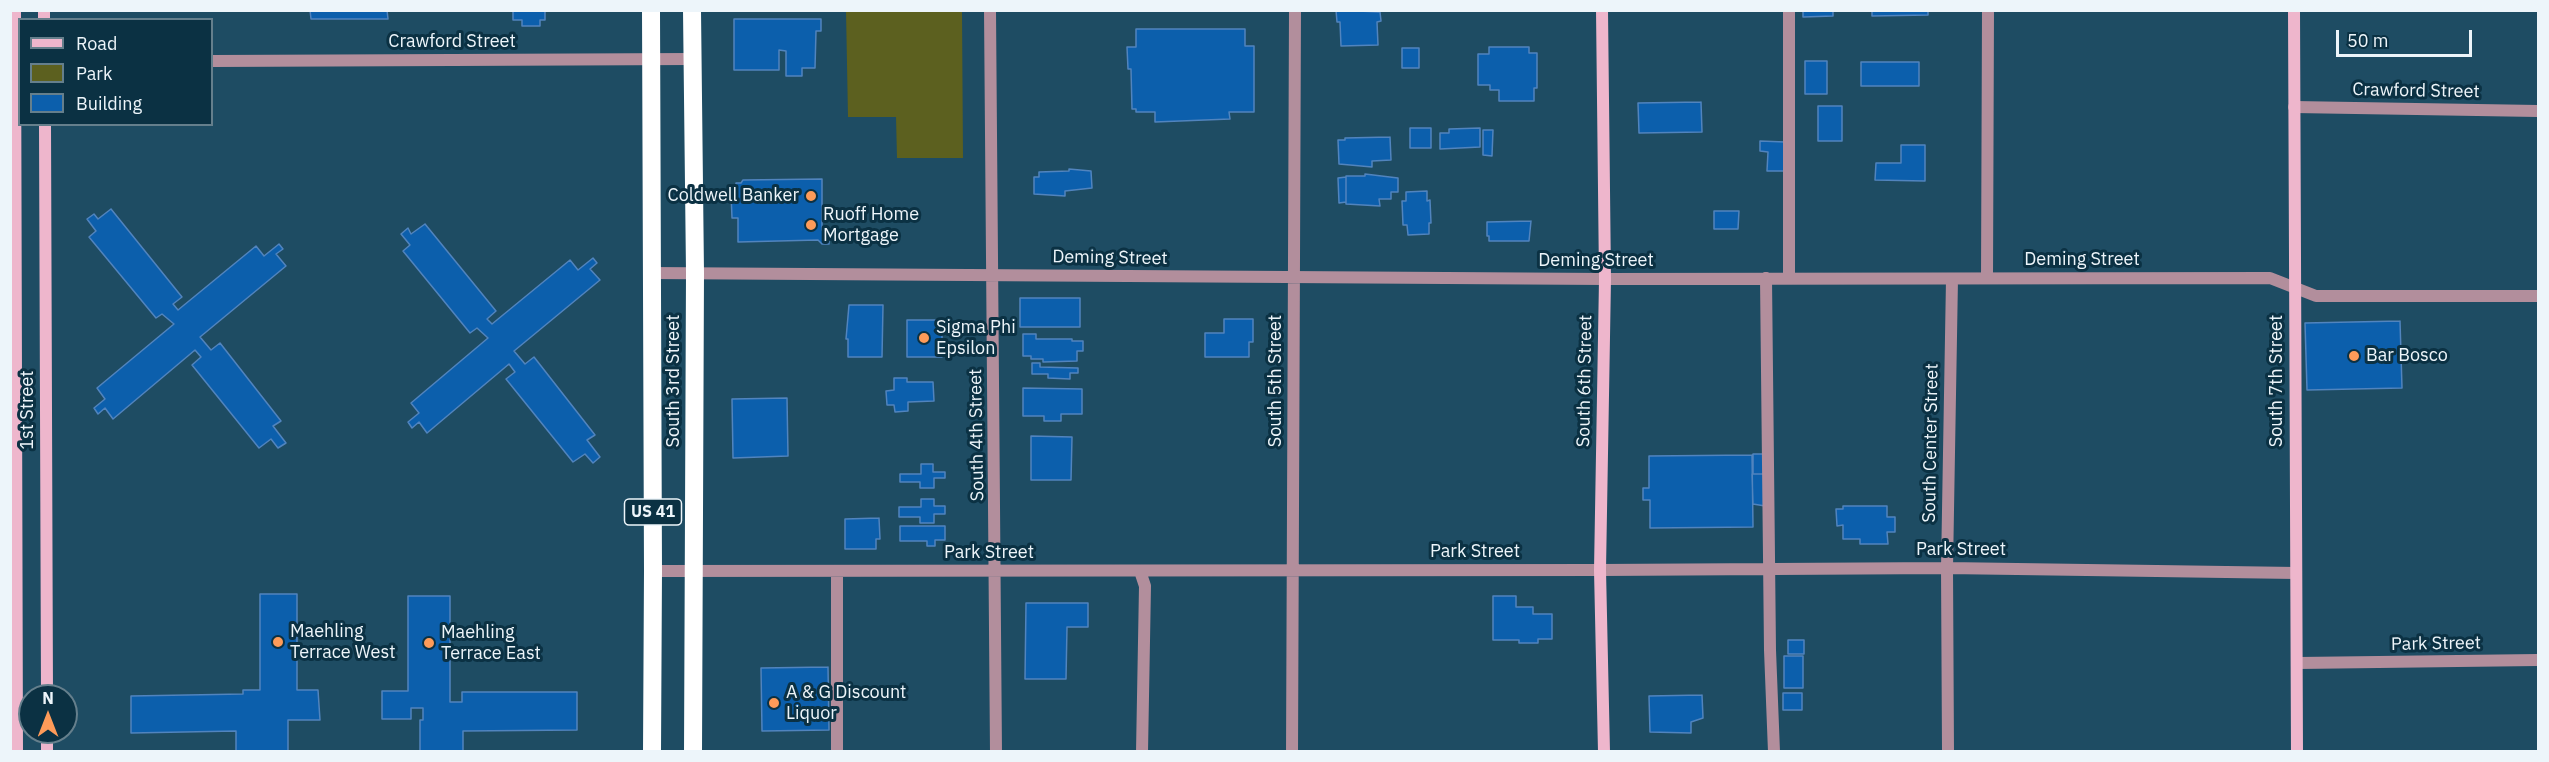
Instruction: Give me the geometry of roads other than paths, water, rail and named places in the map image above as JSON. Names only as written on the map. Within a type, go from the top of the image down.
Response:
[{"type":"highway","name":"South 3rd Street","points":[[651,10],[650,273],[653,571],[651,752]]},
{"type":"highway","name":"South 3rd Street","points":[[692,10],[695,273],[693,752]]},
{"type":"main road","name":"1st Street","points":[[15,10],[18,61],[17,752]]},
{"type":"main road","name":"South 6th Street","points":[[1602,10],[1605,279],[1599,570],[1604,752]]},
{"type":"main road","name":"South 7th Street","points":[[2294,10],[2298,752]]},
{"type":"main road","name":"1st Street","points":[[45,126],[47,684]]},
{"type":"street","name":"South 4th Street","points":[[990,10],[996,752]]},
{"type":"street","name":"South 5th Street","points":[[1292,752],[1295,10]]},
{"type":"street","points":[[1789,10],[1789,278]]},
{"type":"street","points":[[1988,10],[1988,278]]},
{"type":"street","name":"Crawford Street","points":[[213,61],[692,59]]},
{"type":"street","name":"Crawford Street","points":[[2294,107],[2538,111]]},
{"type":"street","name":"Deming Street","points":[[650,273],[1605,279],[2270,278],[2316,296],[2538,296]]},
{"type":"street","points":[[1766,278],[1774,752]]},
{"type":"street","name":"South Center Street","points":[[1948,752],[1947,568],[1952,279]]},
{"type":"street","name":"Park Street","points":[[653,571],[1947,568],[2296,573]]},
{"type":"street","points":[[837,571],[837,752]]},
{"type":"street","points":[[1140,571],[1145,586],[1142,752]]},
{"type":"street","name":"Park Street","points":[[2298,663],[2538,660]]},
{"type":"place","name":"Coldwell Banker","points":[[811,196]]},
{"type":"place","name":"Ruoff Home Mortgage","points":[[811,225]]},
{"type":"place","name":"Sigma Phi Epsilon","points":[[924,338]]},
{"type":"place","name":"Bar Bosco","points":[[2354,356]]},
{"type":"place","name":"Maehling Terrace West","points":[[278,642]]},
{"type":"place","name":"Maehling Terrace East","points":[[429,643]]},
{"type":"place","name":"A & G Discount Liquor","points":[[774,703]]}]
